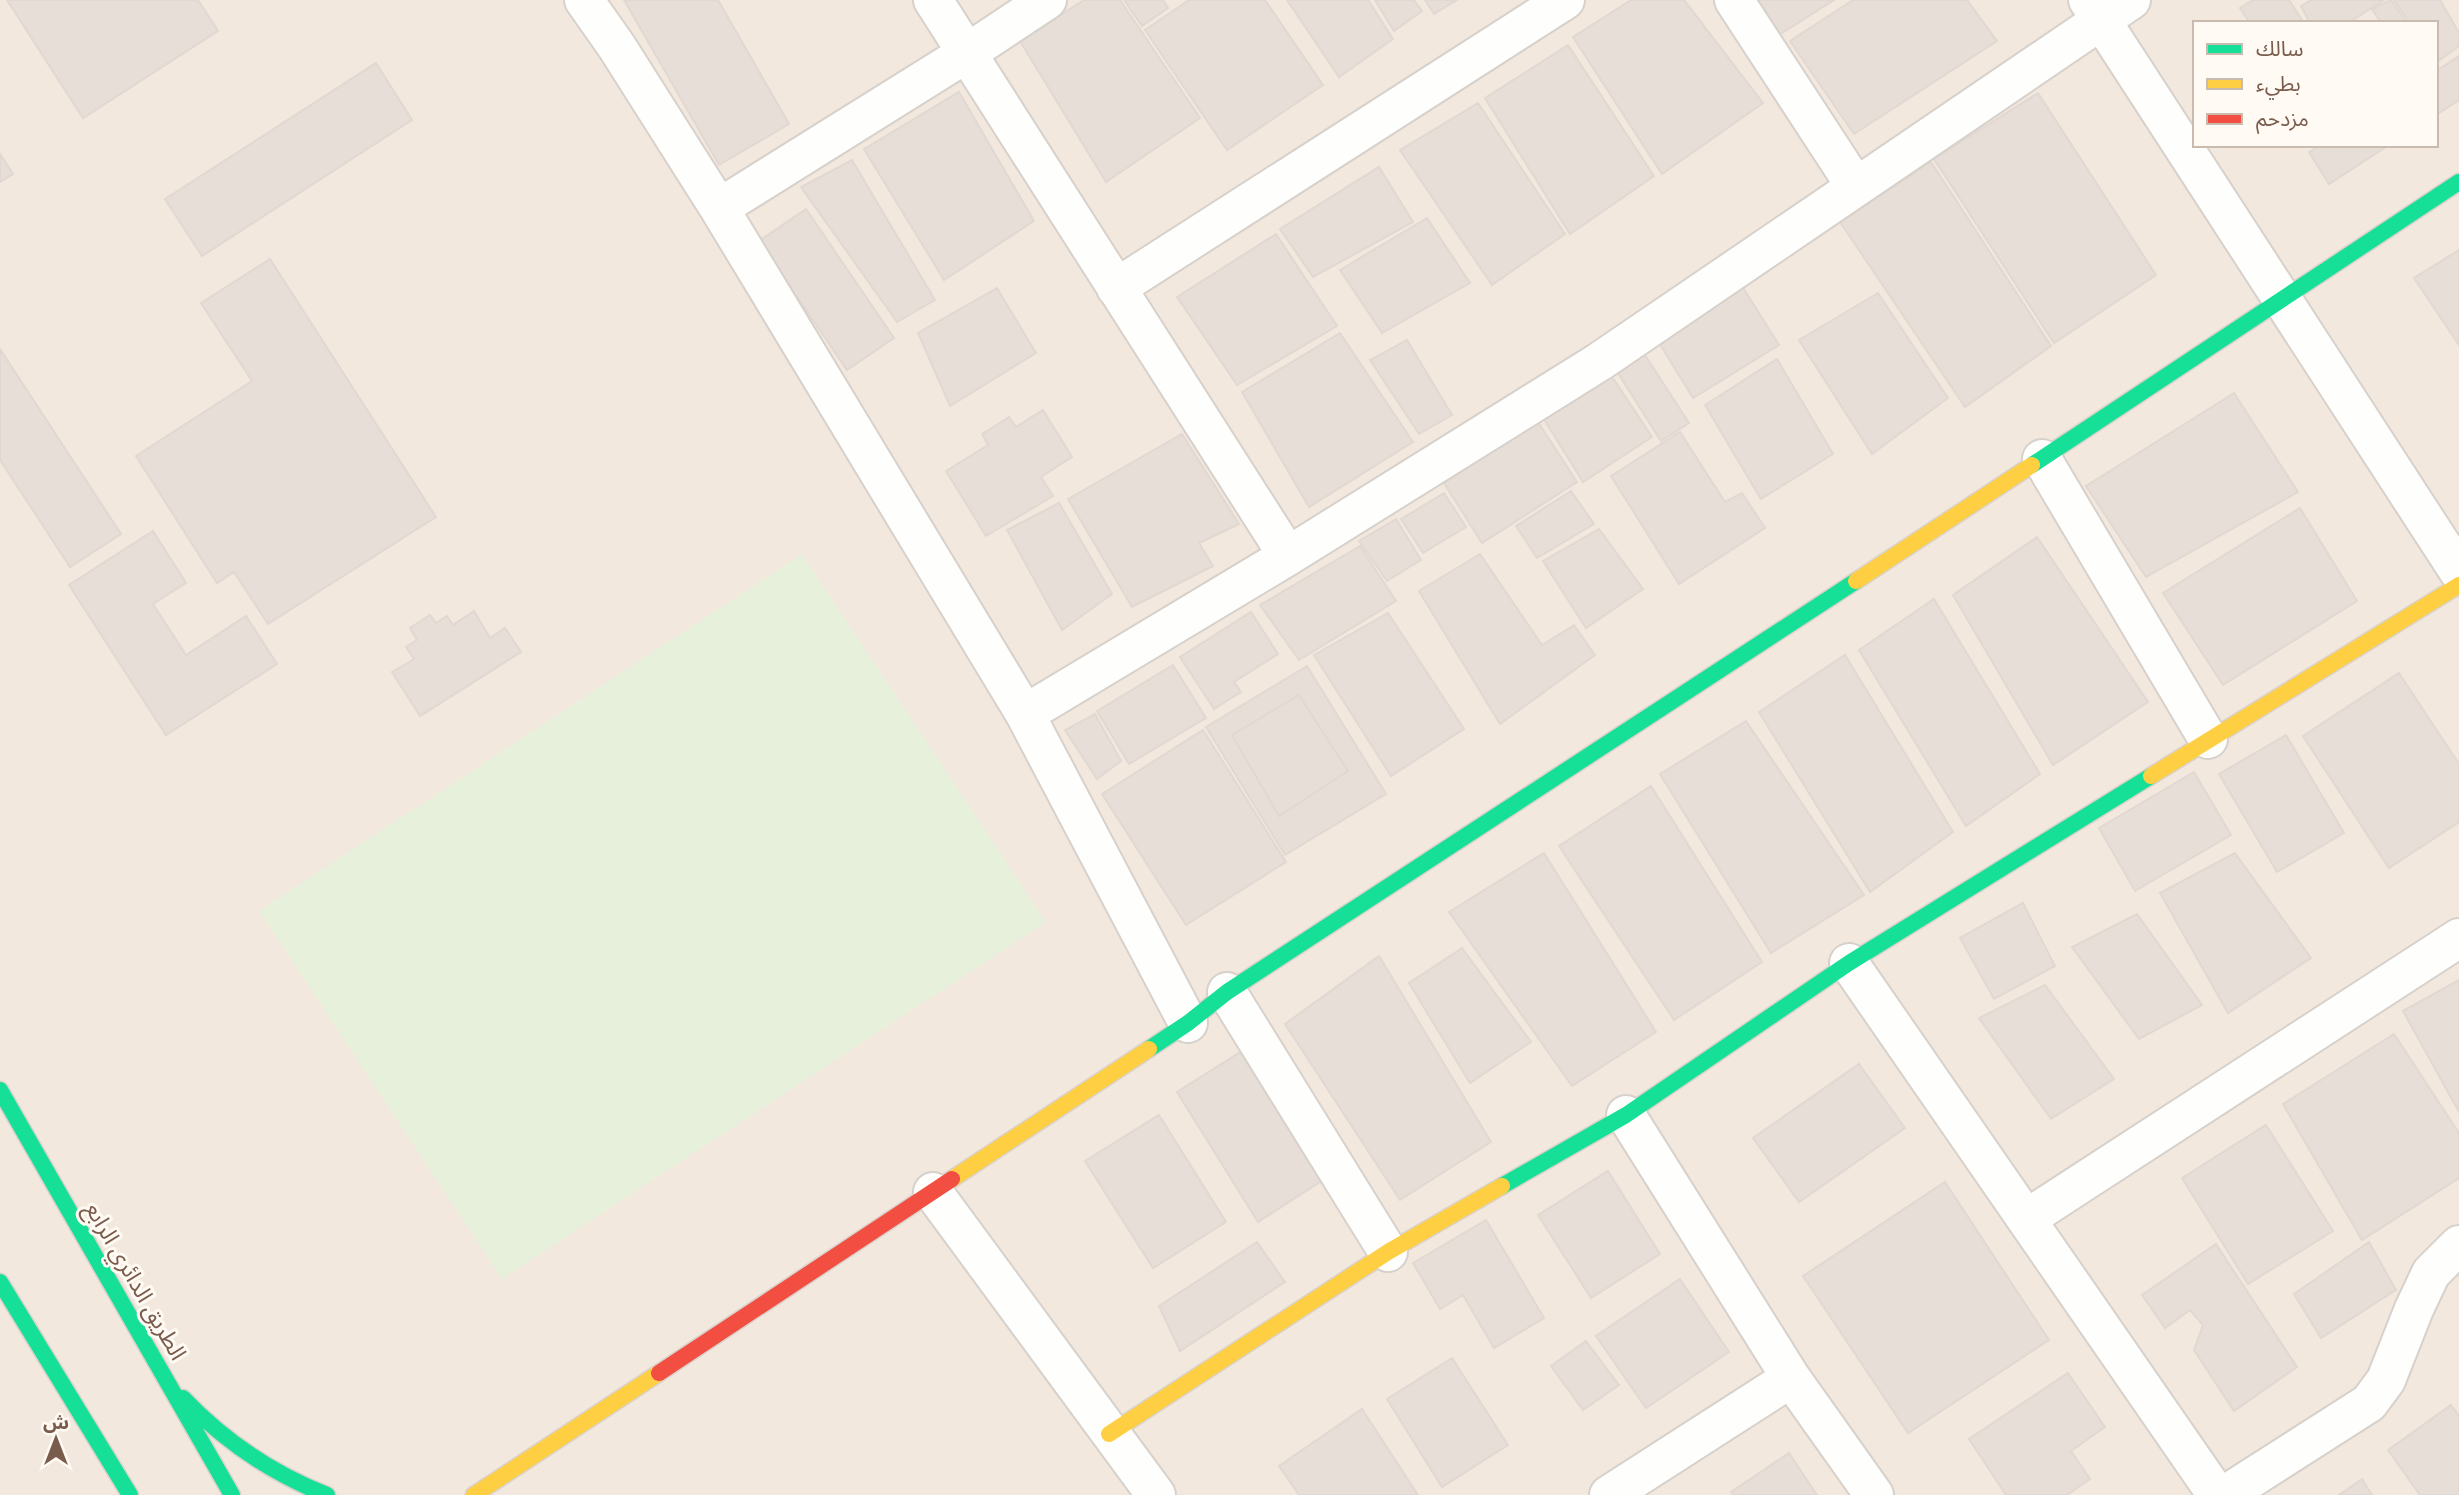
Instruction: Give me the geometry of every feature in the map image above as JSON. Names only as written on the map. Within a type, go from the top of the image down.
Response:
[{"type":"street","points":[[584,0],[719,208],[1025,715],[1188,1023]]},
{"type":"street","points":[[933,0],[1288,556]]},
{"type":"street","points":[[719,208],[967,53],[1046,0]]},
{"type":"street","points":[[1116,288],[1565,0]]},
{"type":"street","points":[[1734,0],[1856,187]]},
{"type":"street","points":[[1025,715],[1288,556],[1599,362],[1856,187],[2107,7],[2282,300],[2459,572]]},
{"type":"street","points":[[474,1495],[1188,1023],[1227,992],[2042,459],[2459,182]]},
{"type":"street","points":[[2042,459],[2208,739]]},
{"type":"street","points":[[1109,1434],[1388,1252],[1626,1115],[1849,963],[2459,585]]},
{"type":"street","points":[[2026,1220],[2459,938]]},
{"type":"street","points":[[1849,963],[2217,1495]]},
{"type":"street","points":[[1227,992],[1388,1252]]},
{"type":"street","name":"الطريق الدائري الرابع","points":[[0,1090],[232,1495]]},
{"type":"street","points":[[1626,1115],[1791,1378],[1874,1495]]},
{"type":"street","points":[[933,1192],[1156,1495]]},
{"type":"street","points":[[2225,1495],[2370,1403],[2386,1380],[2414,1308],[2431,1273],[2459,1245]]},
{"type":"street","points":[[0,1282],[130,1495]]},
{"type":"street","points":[[1609,1495],[1791,1378]]},
{"type":"street","points":[[171,1385],[208,1425],[250,1458],[297,1485],[327,1495]]},
{"type":"street","points":[[96,1437],[114,1495]]},
{"type":"shaded area","points":[[0,0],[2459,0],[2459,1495],[0,1495]]},
{"type":"green space","points":[[802,554],[1046,922],[502,1279],[259,911]]},
{"type":"building","points":[[7,0],[198,0],[218,31],[83,118]]},
{"type":"building","points":[[624,0],[718,0],[789,124],[719,165]]},
{"type":"building","points":[[1084,0],[1120,0],[1200,118],[1106,182],[1020,41]]},
{"type":"building","points":[[1124,0],[1163,0],[1168,8],[1142,26]]},
{"type":"building","points":[[1189,0],[1265,0],[1323,85],[1227,150],[1145,30]]},
{"type":"building","points":[[1287,0],[1368,0],[1393,39],[1339,77]]},
{"type":"building","points":[[1375,0],[1414,0],[1422,11],[1394,31]]},
{"type":"building","points":[[1425,0],[1457,0],[1434,14]]},
{"type":"building","points":[[1631,0],[1684,0],[1763,103],[1662,174],[1573,37]]},
{"type":"building","points":[[1754,0],[1834,0],[1779,35]]},
{"type":"building","points":[[1853,0],[1967,0],[1997,41],[1854,134],[1790,41]]},
{"type":"building","points":[[2253,0],[2289,0],[2303,21],[2249,21],[2240,8]]},
{"type":"building","points":[[2311,0],[2384,0],[2351,21],[2309,21],[2301,6]]},
{"type":"building","points":[[2391,0],[2406,21],[2380,21],[2372,9]]},
{"type":"building","points":[[2394,0],[2440,0],[2459,33],[2459,46],[2438,61],[2438,21],[2409,21]]},
{"type":"building","points":[[1568,45],[1654,176],[1570,234],[1485,98]]},
{"type":"building","points":[[2459,56],[2459,100],[2438,114],[2438,70]]},
{"type":"building","points":[[376,63],[412,120],[202,256],[165,199]]},
{"type":"building","points":[[959,92],[1034,221],[944,280],[864,149]]},
{"type":"building","points":[[2038,93],[2156,275],[2054,343],[1934,159]]},
{"type":"building","points":[[1478,103],[1565,234],[1492,285],[1400,150]]},
{"type":"building","points":[[2318,147],[2386,147],[2329,184],[2309,152]]},
{"type":"building","points":[[0,154],[13,174],[0,182]]},
{"type":"building","points":[[852,160],[935,300],[897,322],[801,187]]},
{"type":"building","points":[[1931,162],[2051,346],[1965,407],[1840,222]]},
{"type":"building","points":[[1379,167],[1413,222],[1313,277],[1280,229]]},
{"type":"building","points":[[806,209],[894,338],[847,370],[759,241]]},
{"type":"building","points":[[1427,218],[1470,283],[1382,333],[1340,270]]},
{"type":"building","points":[[1276,234],[1337,326],[1237,385],[1177,297]]},
{"type":"building","points":[[2459,250],[2459,345],[2414,278]]},
{"type":"building","points":[[270,259],[436,517],[268,624],[234,572],[217,583],[136,456],[252,381],[201,303]]},
{"type":"building","points":[[1742,286],[1779,345],[1693,398],[1658,341]]},
{"type":"building","points":[[997,288],[1036,353],[950,406],[918,333]]},
{"type":"building","points":[[1878,293],[1948,398],[1872,454],[1799,340]]},
{"type":"building","points":[[1340,333],[1413,442],[1309,507],[1242,392]]},
{"type":"building","points":[[1407,340],[1452,415],[1419,434],[1370,360]]},
{"type":"building","points":[[0,349],[121,534],[70,567],[0,460]]},
{"type":"building","points":[[1643,352],[1689,423],[1661,441],[1616,370]]},
{"type":"building","points":[[1777,359],[1833,454],[1761,499],[1705,405]]},
{"type":"building","points":[[1611,375],[1652,437],[1583,482],[1542,416]]},
{"type":"building","points":[[2234,393],[2298,492],[2146,577],[2086,486]]},
{"type":"building","points":[[1043,410],[1072,457],[1041,477],[1053,496],[986,536],[946,471],[988,445],[982,434],[1009,417],[1016,427]]},
{"type":"building","points":[[1538,422],[1577,482],[1482,543],[1444,483]]},
{"type":"building","points":[[1680,432],[1725,502],[1742,493],[1765,528],[1679,584],[1611,476]]},
{"type":"building","points":[[1182,434],[1239,524],[1199,543],[1213,566],[1132,607],[1068,499]]},
{"type":"building","points":[[1571,491],[1594,524],[1537,558],[1516,526]]},
{"type":"building","points":[[1444,493],[1466,527],[1423,553],[1401,519]]},
{"type":"building","points":[[1059,503],[1112,594],[1062,630],[1007,530]]},
{"type":"building","points":[[2300,508],[2357,601],[2223,685],[2163,593]]},
{"type":"building","points":[[1396,519],[1421,560],[1387,581],[1359,541]]},
{"type":"building","points":[[1599,529],[1643,589],[1586,628],[1543,561]]},
{"type":"building","points":[[153,531],[186,583],[153,604],[186,655],[246,616],[277,664],[166,735],[69,585]]},
{"type":"building","points":[[2037,537],[2148,702],[2053,765],[1953,595]]},
{"type":"building","points":[[1360,546],[1396,601],[1299,660],[1260,605]]},
{"type":"building","points":[[1480,554],[1542,645],[1574,625],[1595,655],[1500,724],[1419,591]]},
{"type":"building","points":[[1934,599],[2040,774],[1966,826],[1859,650]]},
{"type":"building","points":[[474,611],[490,638],[505,628],[521,652],[420,716],[392,672],[414,659],[406,647],[417,640],[410,628],[430,615],[436,623],[447,616],[453,625]]},
{"type":"building","points":[[1251,612],[1278,654],[1234,682],[1241,692],[1214,709],[1180,657]]},
{"type":"building","points":[[1388,613],[1464,729],[1391,776],[1314,655]]},
{"type":"building","points":[[1845,655],[1953,832],[1870,892],[1759,712]]},
{"type":"building","points":[[1173,665],[1206,718],[1129,764],[1097,711]]},
{"type":"building","points":[[1307,666],[1386,794],[1285,855],[1206,727]]},
{"type":"building","points":[[2399,673],[2459,764],[2459,822],[2389,868],[2303,736]]},
{"type":"building","points":[[1299,695],[1348,771],[1279,816],[1232,735]]},
{"type":"building","points":[[1095,714],[1121,761],[1097,779],[1065,730]]},
{"type":"building","points":[[1746,721],[1864,895],[1771,953],[1660,774]]},
{"type":"building","points":[[1203,730],[1286,862],[1186,925],[1102,794]]},
{"type":"building","points":[[2286,735],[2344,833],[2277,872],[2219,774]]},
{"type":"building","points":[[2194,772],[2231,835],[2135,891],[2099,828]]},
{"type":"building","points":[[1651,786],[1762,962],[1674,1020],[1559,846]]},
{"type":"building","points":[[1544,853],[1656,1032],[1572,1086],[1449,912]]},
{"type":"building","points":[[2235,853],[2311,958],[2228,1013],[2160,893]]},
{"type":"building","points":[[2023,903],[2055,966],[1994,999],[1960,938]]},
{"type":"building","points":[[2137,914],[2202,1005],[2139,1039],[2072,947]]},
{"type":"building","points":[[1462,948],[1531,1042],[1470,1083],[1409,983]]},
{"type":"building","points":[[1379,956],[1491,1142],[1400,1200],[1285,1024]]},
{"type":"building","points":[[2459,980],[2459,1112],[2403,1011]]},
{"type":"building","points":[[2045,985],[2114,1079],[2051,1119],[1979,1018]]},
{"type":"building","points":[[2394,1034],[2459,1133],[2459,1178],[2362,1240],[2283,1104]]},
{"type":"building","points":[[1242,1051],[1323,1180],[1258,1222],[1177,1092]]},
{"type":"building","points":[[1859,1064],[1905,1128],[1799,1202],[1753,1138]]},
{"type":"building","points":[[1159,1115],[1226,1222],[1153,1268],[1085,1161]]},
{"type":"building","points":[[2266,1125],[2333,1231],[2248,1284],[2182,1178]]},
{"type":"building","points":[[1608,1171],[1660,1254],[1591,1298],[1538,1215]]},
{"type":"building","points":[[1945,1182],[2049,1340],[1908,1433],[1803,1276]]},
{"type":"building","points":[[1486,1220],[1544,1318],[1494,1348],[1463,1295],[1440,1309],[1413,1263]]},
{"type":"building","points":[[1257,1242],[1285,1282],[1180,1351],[1159,1306]]},
{"type":"building","points":[[2369,1242],[2396,1290],[2321,1338],[2294,1294]]},
{"type":"building","points":[[2216,1244],[2297,1367],[2234,1411],[2194,1350],[2203,1325],[2190,1310],[2165,1328],[2142,1295]]},
{"type":"building","points":[[1680,1279],[1729,1352],[1646,1408],[1596,1336]]},
{"type":"building","points":[[1586,1341],[1619,1385],[1583,1410],[1551,1366]]},
{"type":"building","points":[[1452,1358],[1508,1445],[1442,1487],[1387,1399]]},
{"type":"building","points":[[2068,1373],[2105,1427],[2071,1451],[2090,1479],[2067,1495],[2006,1495],[1969,1439]]},
{"type":"building","points":[[2451,1405],[2459,1416],[2459,1495],[2420,1495],[2388,1450]]},
{"type":"building","points":[[1362,1409],[1418,1495],[1299,1495],[1279,1466]]},
{"type":"building","points":[[1789,1453],[1817,1495],[1733,1495],[1731,1492]]},
{"type":"building","points":[[2362,1479],[2372,1495],[2339,1495]]},
{"type":"traffic: fast","points":[[2032,465],[2459,182]]},
{"type":"traffic: fast","points":[[1149,1049],[1227,992],[1856,581]]},
{"type":"traffic: fast","points":[[1502,1186],[1626,1115],[1849,963],[2151,776]]},
{"type":"traffic: fast","points":[[0,1090],[232,1495]]},
{"type":"traffic: fast","points":[[0,1282],[130,1495]]},
{"type":"traffic: fast","points":[[183,1398],[215,1429],[250,1455],[287,1477],[327,1495]]},
{"type":"traffic: slow","points":[[1856,581],[2032,465]]},
{"type":"traffic: slow","points":[[2151,776],[2459,585]]},
{"type":"traffic: slow","points":[[952,1179],[1149,1049]]},
{"type":"traffic: slow","points":[[1109,1434],[1388,1252],[1502,1186]]},
{"type":"traffic: slow","points":[[474,1495],[659,1373]]},
{"type":"traffic: jam","points":[[659,1373],[952,1179]]}]
